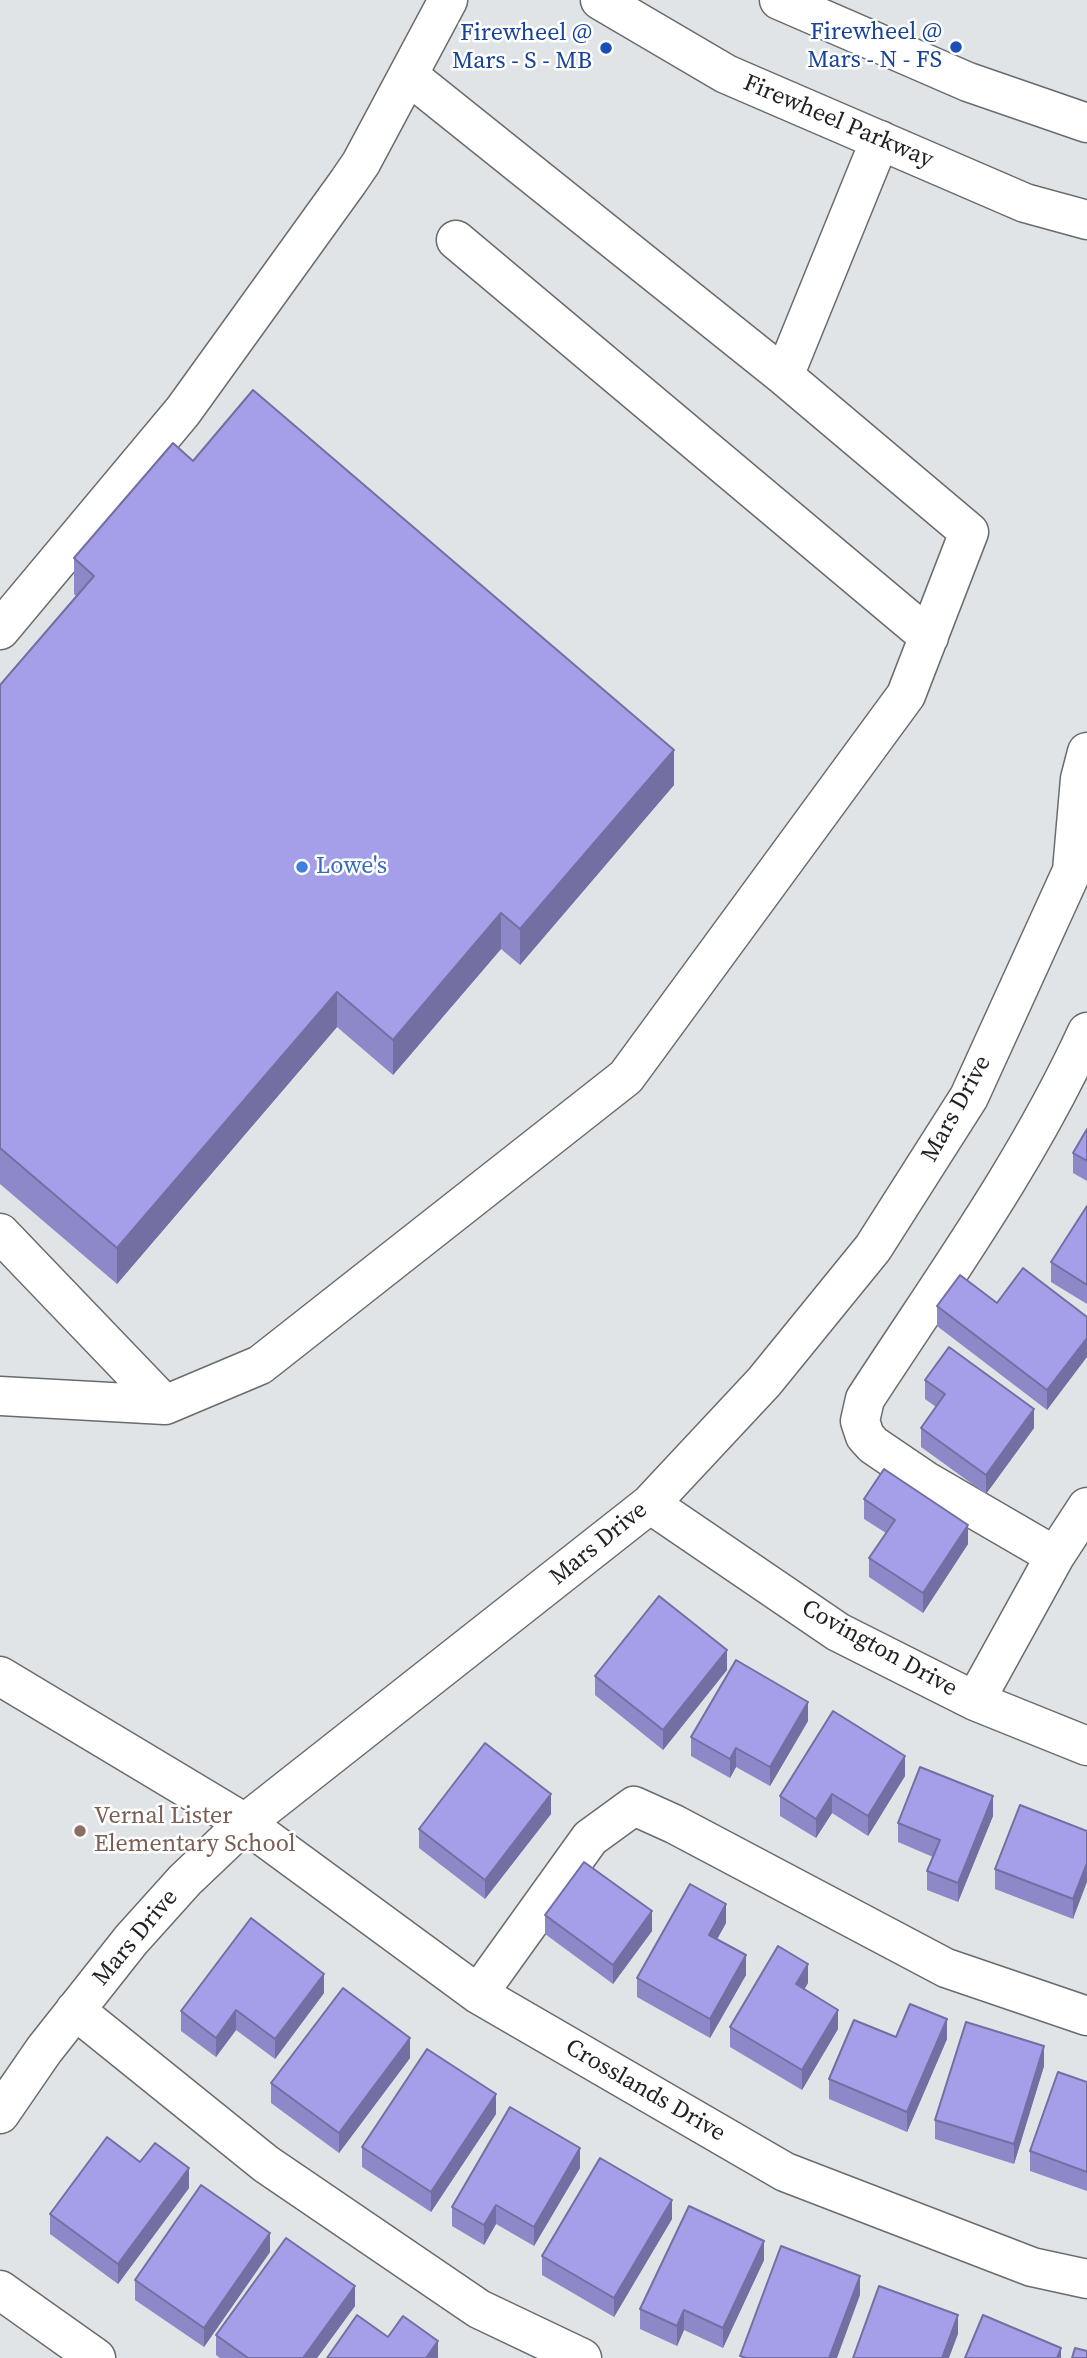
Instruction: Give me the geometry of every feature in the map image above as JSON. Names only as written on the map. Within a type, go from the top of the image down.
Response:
[{"type":"street","points":[[408,75],[424,0]]},
{"type":"street","points":[[0,630],[183,411],[361,163],[448,0]]},
{"type":"street","name":"Firewheel Parkway","points":[[600,0],[726,74],[1025,203],[1087,220]]},
{"type":"street","points":[[779,0],[968,82],[1087,123]]},
{"type":"street","points":[[0,1396],[165,1405],[260,1365],[626,1077],[906,695],[969,532],[783,376],[408,75]]},
{"type":"street","points":[[783,376],[880,140]]},
{"type":"street","points":[[456,240],[929,637]]},
{"type":"street","name":"Mars Drive","points":[[0,2114],[13,2068],[75,2010],[185,1880],[245,1823],[650,1504],[764,1382],[873,1248],[969,1097],[1080,859],[1080,779],[1087,752]]},
{"type":"street","points":[[1055,1556],[895,1462],[865,1436],[860,1421],[865,1399],[990,1211],[1068,1073],[1087,1032]]},
{"type":"street","points":[[0,1233],[165,1405]]},
{"type":"street","name":"Covington Drive","points":[[650,1504],[838,1632],[975,1701],[1087,1746]]},
{"type":"street","points":[[975,1701],[1055,1556],[1087,1507]]},
{"type":"street","name":"Crosslands Drive","points":[[0,1676],[245,1823],[478,1994],[785,2172],[1032,2267],[1087,2278]]},
{"type":"street","points":[[478,1994],[590,1838],[634,1806],[674,1824],[946,1968],[1087,2017]]},
{"type":"street","points":[[75,2010],[266,2164],[479,2309],[582,2358]]},
{"type":"street","points":[[0,2290],[96,2358]]},
{"type":"building","name":"Lowe's","points":[[253,390],[674,750],[520,929],[501,913],[393,1040],[337,992],[117,1248],[0,1148],[0,685],[94,576],[74,558],[173,443],[193,461]]},
{"type":"building","points":[[1087,1129],[1087,1161],[1073,1153]]},
{"type":"building","points":[[1087,1206],[1087,1285],[1051,1262]]},
{"type":"building","points":[[1023,1268],[1087,1317],[1087,1338],[1047,1390],[937,1306],[960,1275],[997,1303]]},
{"type":"building","points":[[949,1347],[1034,1409],[986,1475],[921,1428],[945,1394],[925,1380]]},
{"type":"building","points":[[884,1469],[968,1525],[923,1593],[869,1558],[895,1520],[864,1499]]},
{"type":"building","points":[[659,1596],[727,1650],[663,1730],[595,1676]]},
{"type":"building","points":[[736,1660],[808,1702],[770,1767],[736,1748],[730,1759],[691,1737]]},
{"type":"building","points":[[833,1711],[905,1756],[868,1816],[832,1794],[816,1819],[780,1796]]},
{"type":"building","points":[[485,1743],[551,1794],[485,1880],[419,1829]]},
{"type":"building","points":[[920,1767],[993,1796],[958,1883],[927,1871],[940,1840],[898,1823]]},
{"type":"building","points":[[1020,1805],[1087,1831],[1087,1863],[1073,1899],[995,1869]]},
{"type":"building","points":[[584,1862],[652,1911],[613,1965],[545,1915]]},
{"type":"building","points":[[690,1884],[726,1904],[709,1935],[746,1955],[710,2019],[637,1978]]},
{"type":"building","points":[[251,1918],[324,1974],[275,2039],[236,2010],[216,2038],[181,2011]]},
{"type":"building","points":[[778,1946],[808,1964],[796,1984],[838,2010],[802,2070],[730,2027]]},
{"type":"building","points":[[343,1988],[410,2038],[339,2133],[271,2083]]},
{"type":"building","points":[[910,2004],[947,2019],[907,2112],[829,2079],[854,2020],[896,2037]]},
{"type":"building","points":[[966,2022],[1044,2046],[1014,2144],[935,2120]]},
{"type":"building","points":[[427,2049],[496,2094],[431,2192],[362,2147]]},
{"type":"building","points":[[1058,2072],[1087,2082],[1087,2172],[1030,2151]]},
{"type":"building","points":[[510,2107],[580,2148],[534,2227],[496,2205],[484,2225],[452,2207]]},
{"type":"building","points":[[107,2137],[140,2162],[155,2143],[189,2168],[118,2264],[50,2214]]},
{"type":"building","points":[[600,2158],[672,2200],[614,2298],[542,2256]]},
{"type":"building","points":[[201,2185],[270,2233],[204,2328],[135,2280]]},
{"type":"building","points":[[689,2206],[764,2241],[723,2328],[684,2310],[677,2326],[640,2309]]},
{"type":"building","points":[[286,2238],[355,2286],[303,2358],[248,2358],[216,2335]]},
{"type":"building","points":[[781,2246],[860,2276],[829,2358],[740,2356]]},
{"type":"building","points":[[879,2286],[958,2315],[942,2358],[853,2358]]},
{"type":"building","points":[[357,2315],[388,2337],[403,2316],[438,2341],[426,2358],[327,2358]]},
{"type":"building","points":[[983,2315],[1061,2348],[1057,2358],[965,2358]]},
{"type":"building","points":[[1075,2348],[1087,2351],[1087,2358],[1072,2358]]},
{"type":"place","name":"Firewheel @ Mars - N - FS","points":[[956,47]]},
{"type":"place","name":"Firewheel @ Mars - S - MB","points":[[606,48]]},
{"type":"place","name":"Lowe's","points":[[302,867]]},
{"type":"place","name":"Vernal Lister Elementary School","points":[[80,1831]]}]
